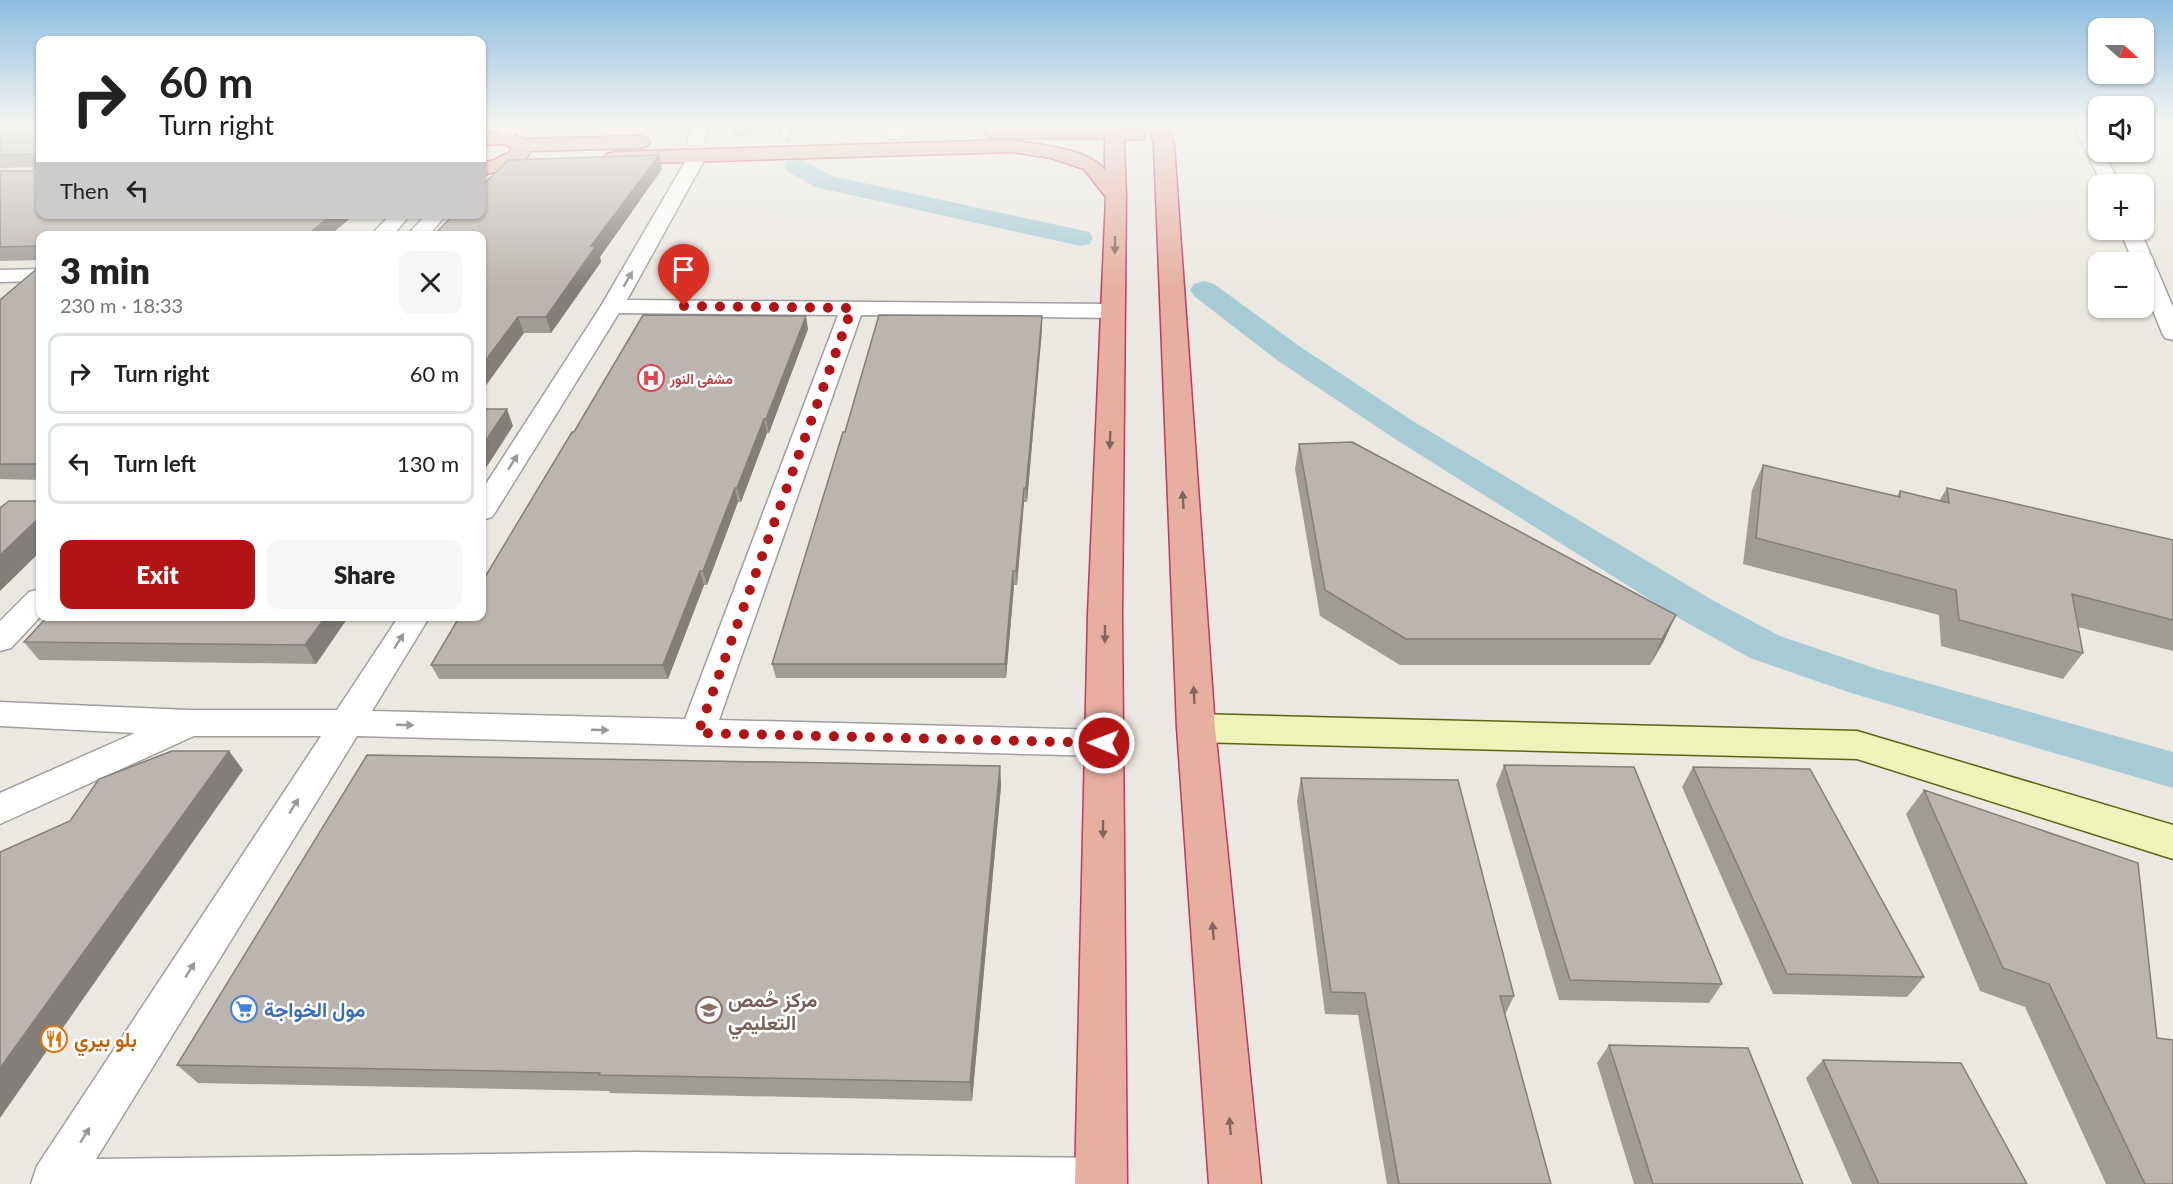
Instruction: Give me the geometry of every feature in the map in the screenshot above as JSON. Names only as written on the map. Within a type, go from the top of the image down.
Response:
[{"type":"highway","points":[[1102,178],[1116,196]]},
{"type":"highway","points":[[1101,1182],[1105,614],[1116,196],[1122,178]]},
{"type":"highway","points":[[1144,178],[1196,728],[1234,1184]]},
{"type":"main road","points":[[1196,728],[1857,745],[2173,842]]},
{"type":"street","points":[[486,505],[612,306],[681,178]]},
{"type":"street","points":[[385,231],[397,219]]},
{"type":"street","points":[[421,231],[433,219]]},
{"type":"street","points":[[2134,240],[2173,333]]},
{"type":"street","points":[[0,289],[20,276]]},
{"type":"street","points":[[612,306],[1113,311]]},
{"type":"street","points":[[698,733],[852,308]]},
{"type":"street","points":[[0,640],[36,603]]},
{"type":"street","points":[[54,1183],[412,621]]},
{"type":"street","points":[[0,714],[189,723],[347,723],[1104,743]]},
{"type":"street","points":[[0,809],[189,723]]},
{"type":"street","points":[[54,1183],[634,1179],[1101,1182]]},
{"type":"building","points":[[0,178],[36,178],[36,219],[327,219],[312,231],[36,231],[36,246],[0,247]]},
{"type":"building","points":[[490,178],[642,178],[591,246],[596,246],[546,317],[518,317],[486,360],[486,231],[438,231],[449,219],[486,219],[486,182]]},
{"type":"building","points":[[36,269],[36,464],[0,464],[0,300]]},
{"type":"building","points":[[643,315],[806,316],[766,419],[764,419],[737,488],[735,488],[703,571],[700,571],[663,665],[431,665],[457,621],[486,621],[486,575]]},
{"type":"building","points":[[879,315],[1042,316],[1026,488],[1024,488],[1016,571],[1013,571],[1005,664],[772,664]]},
{"type":"building","points":[[486,409],[507,409],[486,440]]},
{"type":"building","points":[[1352,442],[1676,615],[1662,639],[1406,639],[1325,590],[1299,444]]},
{"type":"building","points":[[1763,465],[1900,497],[1900,491],[1949,503],[1947,488],[2173,540],[2173,620],[2072,594],[2083,653],[1959,620],[1956,590],[1756,538]]},
{"type":"building","points":[[9,501],[36,501],[36,521],[0,555],[0,508]]},
{"type":"building","points":[[43,621],[322,621],[305,645],[24,642]]},
{"type":"building","points":[[172,751],[229,751],[0,1068],[0,852],[70,821],[99,779]]},
{"type":"building","points":[[367,755],[1000,766],[970,1082],[177,1065]]},
{"type":"building","points":[[1504,765],[1634,767],[1722,984],[1570,980]]},
{"type":"building","points":[[1693,767],[1810,769],[1924,977],[1787,974]]},
{"type":"building","points":[[1301,778],[1458,780],[1514,996],[1500,996],[1551,1184],[1399,1184],[1365,993],[1331,992]]},
{"type":"building","points":[[1924,790],[2138,863],[2157,1038],[2173,1040],[2173,1184],[2145,1184],[2049,984],[2003,968]]},
{"type":"building","points":[[1609,1045],[1748,1048],[1803,1184],[1653,1184]]},
{"type":"building","points":[[1823,1060],[1961,1063],[2027,1184],[1879,1184]]},
{"type":"waterway","points":[[817,178],[824,182],[1080,238]]},
{"type":"waterway","points":[[1204,290],[1288,353],[1404,430],[1699,611],[1765,647],[1867,682],[2173,770]]},
{"type":"place","name":"مشفى النور","points":[[651,378]]},
{"type":"place","name":"مول الخواجة","points":[[244,1009]]},
{"type":"place","name":"مركز حُمص التعليمي","points":[[709,1010]]},
{"type":"place","name":"بلو بيري","points":[[54,1039]]},
{"type":"route","points":[[684,306],[852,308],[698,733],[1104,743]]}]
